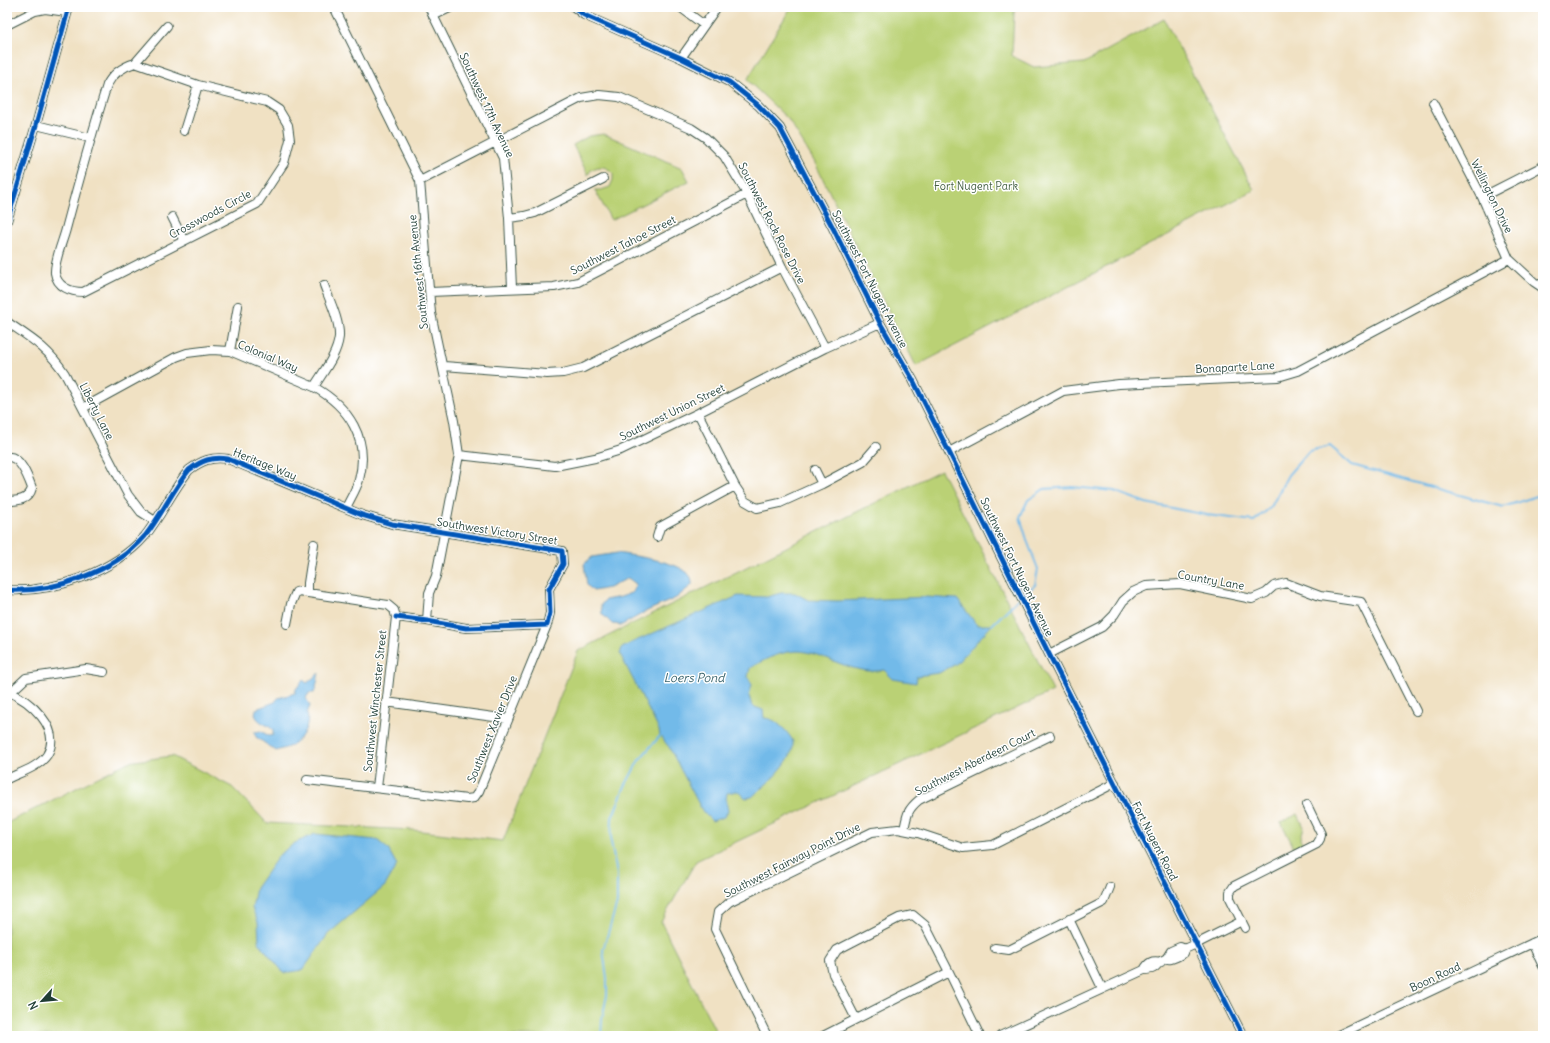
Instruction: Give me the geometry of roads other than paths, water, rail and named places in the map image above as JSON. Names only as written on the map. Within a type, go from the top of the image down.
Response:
[{"type":"street","name":"Southwest 16th Avenue","points":[[334,7],[420,181],[431,313],[444,366],[459,455],[436,576],[429,594],[427,621]]},
{"type":"street","name":"Southwest 17th Avenue","points":[[429,7],[503,158],[509,218],[512,288]]},
{"type":"street","points":[[433,16],[452,7]]},
{"type":"street","name":"Southwest Fort Nugent Avenue","points":[[574,7],[584,15],[681,58],[729,82],[758,104],[780,128],[833,228],[880,323],[913,380],[1049,654]]},
{"type":"street","points":[[680,7],[704,25]]},
{"type":"street","points":[[681,58],[717,7]]},
{"type":"street","points":[[7,25],[36,11],[45,9],[68,10],[36,125],[7,220]]},
{"type":"street","points":[[135,63],[167,26]]},
{"type":"street","name":"Crosswoods Circle","points":[[135,63],[198,85],[267,102],[279,110],[288,124],[290,140],[284,163],[257,204],[83,292],[69,290],[60,284],[55,274],[56,267],[90,138],[107,85],[111,78],[125,66],[135,63]]},
{"type":"street","points":[[184,131],[198,85]]},
{"type":"street","name":"Southwest Rock Rose Drive","points":[[420,181],[581,98],[599,95],[619,97],[690,128],[706,138],[724,156],[748,194],[782,267],[825,348]]},
{"type":"street","name":"Wellington Drive","points":[[1433,103],[1482,197],[1509,258],[1534,282],[1543,288]]},
{"type":"street","points":[[36,125],[90,138]]},
{"type":"street","points":[[1482,197],[1543,166]]},
{"type":"street","points":[[509,218],[535,213],[603,179]]},
{"type":"street","name":"Southwest Tahoe Street","points":[[430,292],[554,287],[578,282],[748,194]]},
{"type":"street","points":[[172,217],[184,241]]},
{"type":"street","name":"Bonaparte Lane","points":[[949,452],[1063,392],[1119,384],[1278,376],[1298,371],[1509,258]]},
{"type":"street","points":[[444,366],[547,374],[563,373],[583,368],[782,267]]},
{"type":"street","points":[[314,387],[335,352],[339,336],[335,316],[324,285]]},
{"type":"street","points":[[230,351],[238,306]]},
{"type":"street","name":"Liberty Lane","points":[[7,322],[30,336],[56,361],[65,374],[128,495],[141,512],[155,521]]},
{"type":"street","name":"Southwest Union Street","points":[[459,455],[555,466],[594,458],[621,450],[698,413],[825,348],[880,323]]},
{"type":"street","name":"Colonial Way","points":[[82,408],[176,357],[187,353],[211,350],[230,351],[314,387],[326,394],[342,408],[354,424],[360,440],[362,457],[359,480],[346,508]]},
{"type":"street","points":[[698,413],[735,486],[745,501],[757,508],[780,503],[822,484],[863,462],[876,447]]},
{"type":"street","points":[[7,456],[12,456],[17,459],[32,488],[30,493],[20,500],[7,501]]},
{"type":"street","name":"Heritage Way","points":[[7,590],[21,591],[50,587],[94,572],[117,561],[136,546],[146,535],[189,470],[198,463],[209,459],[228,459],[346,508]]},
{"type":"street","points":[[815,470],[822,484]]},
{"type":"street","points":[[657,537],[660,526],[735,486]]},
{"type":"street","name":"Southwest Victory Street","points":[[346,508],[392,524],[562,551],[563,564],[549,589],[550,613],[548,625]]},
{"type":"street","points":[[308,593],[308,583],[314,544]]},
{"type":"street","name":"Country Lane","points":[[1049,654],[1102,627],[1114,615],[1123,601],[1133,592],[1146,586],[1180,584],[1252,599],[1266,593],[1274,586],[1286,583],[1320,596],[1361,602],[1416,711]]},
{"type":"street","points":[[287,624],[291,604],[296,592],[300,591],[388,605],[394,610],[396,617],[466,628],[548,625]]},
{"type":"street","name":"Southwest Winchester Street","points":[[377,788],[396,617]]},
{"type":"street","name":"Southwest Xavier Drive","points":[[307,780],[474,798],[479,791],[548,625]]},
{"type":"street","name":"Fort Nugent Road","points":[[1049,654],[1243,1036]]},
{"type":"street","points":[[7,779],[39,763],[47,754],[51,741],[50,730],[43,718],[9,692],[26,678],[86,669],[104,672]]},
{"type":"street","points":[[386,702],[508,719]]},
{"type":"street","name":"Southwest Aberdeen Court","points":[[904,830],[907,814],[911,807],[919,800],[1050,736]]},
{"type":"street","name":"Southwest Fairway Point Drive","points":[[767,1036],[714,929],[718,912],[729,902],[872,832],[898,829],[904,830],[918,833],[963,848],[993,845],[1115,783]]},
{"type":"street","points":[[1000,1036],[1144,970],[1147,964],[1153,960],[1163,960],[1171,952],[1180,947],[1185,949],[1244,924],[1230,898],[1232,888],[1315,845],[1321,834],[1307,805]]},
{"type":"street","points":[[995,948],[1009,950],[1104,902],[1110,887]]},
{"type":"street","points":[[856,1019],[833,974],[830,961],[837,950],[899,918],[913,915],[925,925],[980,1036]]},
{"type":"street","points":[[1069,919],[1102,988]]},
{"type":"street","name":"Boon Road","points":[[1336,1036],[1543,938]]},
{"type":"street","points":[[1532,943],[1543,966]]},
{"type":"street","points":[[823,1036],[949,972]]},
{"type":"water","points":[[617,553],[656,560],[677,566],[690,576],[692,579],[692,585],[676,598],[647,611],[622,625],[612,624],[602,614],[601,605],[605,600],[621,597],[633,592],[636,584],[628,578],[609,588],[593,591],[587,585],[584,564],[592,557]]},
{"type":"water","name":"Loers Pond","points":[[781,593],[795,593],[808,600],[837,601],[927,597],[957,599],[977,625],[992,625],[956,664],[939,673],[917,676],[916,683],[893,679],[884,670],[874,671],[854,668],[815,654],[799,651],[776,655],[750,668],[748,677],[752,685],[749,696],[752,706],[763,710],[764,718],[773,720],[785,730],[793,741],[792,750],[789,758],[778,773],[752,797],[746,798],[737,791],[727,793],[726,801],[728,811],[724,817],[712,821],[703,812],[669,747],[660,736],[659,730],[620,654],[622,648],[633,642],[738,596],[767,597]]},
{"type":"water","points":[[319,673],[314,693],[309,693],[306,698],[310,706],[307,713],[307,726],[297,741],[290,746],[276,751],[256,737],[254,732],[261,731],[269,736],[273,735],[273,730],[258,720],[255,714],[256,709],[275,702],[278,698],[295,693],[296,689],[303,680],[307,683]]},
{"type":"water","points":[[315,834],[377,840],[388,849],[397,865],[385,886],[328,934],[303,970],[284,973],[259,943],[258,922],[252,908],[256,888],[280,854],[295,843]]},
{"type":"waterway","points":[[1023,595],[1035,585],[1038,569],[1020,517],[1028,500],[1044,489],[1072,487],[1114,491],[1146,503],[1207,515],[1254,521],[1271,507],[1288,475],[1309,451],[1330,446],[1352,465],[1503,507],[1543,494]]},
{"type":"waterway","points":[[992,625],[1018,599]]},
{"type":"waterway","points":[[601,1036],[602,1019],[607,995],[607,978],[603,950],[617,903],[617,874],[611,842],[612,818],[625,786],[639,760],[660,736]]},
{"type":"park label","name":"Fort Nugent Park","points":[[976,186]]}]
